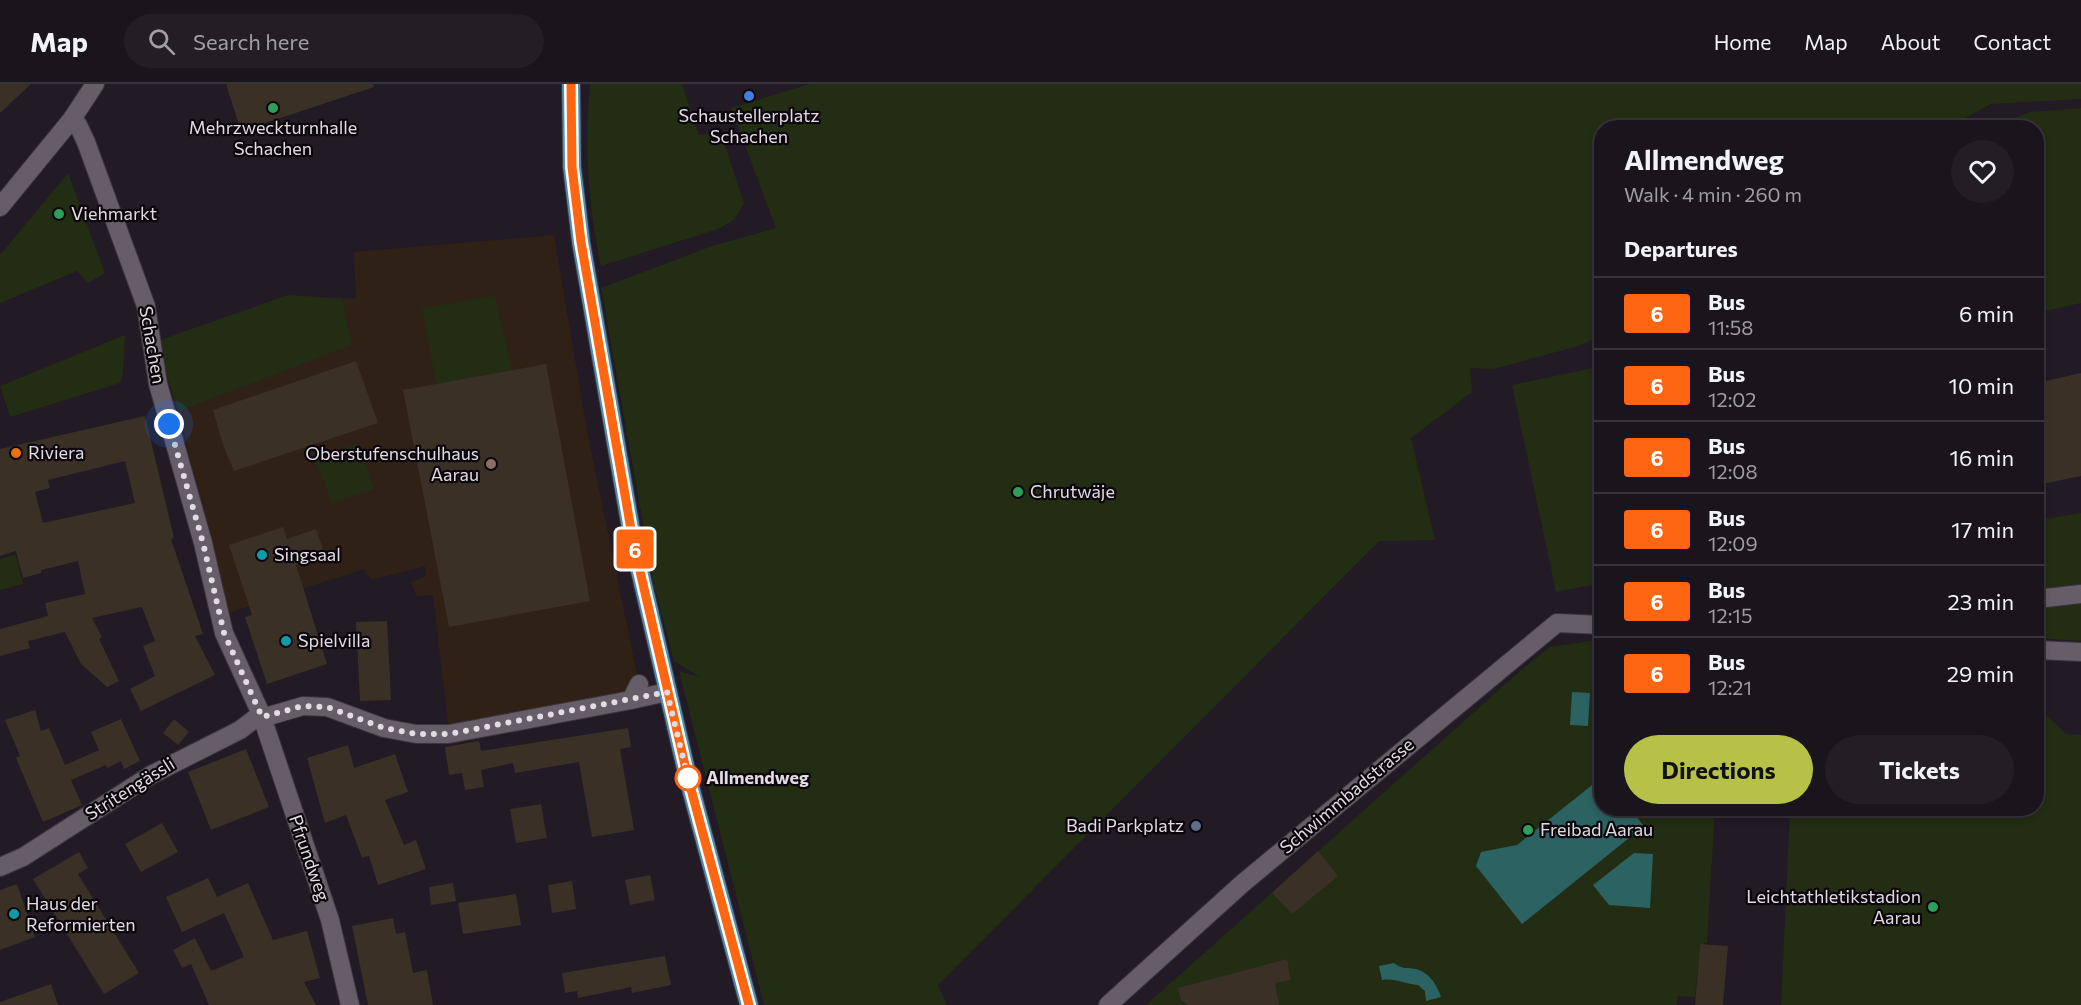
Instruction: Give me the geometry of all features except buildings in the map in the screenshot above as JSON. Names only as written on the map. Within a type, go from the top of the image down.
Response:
[{"type":"main road","points":[[571,84],[572,167],[581,242],[633,541],[667,692],[749,1005]]},
{"type":"street","points":[[0,207],[72,119],[95,84]]},
{"type":"street","name":"Schachen","points":[[72,119],[78,125],[86,142],[146,306],[159,384],[203,543],[224,633],[262,716]]},
{"type":"street","points":[[2044,598],[2081,594]]},
{"type":"street","name":"Schwimmbadstrasse","points":[[1108,1005],[1243,883],[1557,623],[1594,625]]},
{"type":"street","points":[[2044,650],[2081,652]]},
{"type":"street","name":"Stritengässli","points":[[0,867],[23,856],[181,757],[240,730],[262,716],[303,706],[327,707],[384,728],[416,734],[449,734],[635,692],[667,692]]},
{"type":"street","name":"Pfrundweg","points":[[262,716],[330,920],[350,1005]]},
{"type":"shaded area","points":[[590,84],[682,84],[699,135],[721,133],[744,203],[735,219],[718,229],[601,266],[588,176],[587,132]]},
{"type":"shaded area","points":[[810,84],[2081,84],[2081,99],[1991,104],[1962,120],[1594,120],[1594,339],[1575,347],[1494,369],[1470,368],[1472,392],[1411,438],[1435,540],[1379,541],[938,985],[947,1005],[764,1005],[679,671],[700,677],[674,661],[654,585],[601,288],[712,246],[776,228],[731,108]]},
{"type":"shaded area","points":[[2081,108],[2081,303],[2044,311],[2044,120],[2010,120],[2030,112]]},
{"type":"shaded area","name":"Viehmarkt","points":[[68,173],[105,273],[88,283],[77,271],[0,303],[0,255]]},
{"type":"shaded area","name":"Oberstufenschulhaus Aarau","points":[[554,235],[587,431],[639,684],[631,700],[449,734],[433,595],[416,596],[411,582],[426,576],[425,566],[371,580],[364,569],[225,614],[183,427],[155,342],[288,295],[356,299],[354,252]]},
{"type":"shaded area","points":[[288,295],[342,299],[352,345],[179,411],[155,342]]},
{"type":"shaded area","points":[[495,296],[512,370],[436,384],[422,308]]},
{"type":"shaded area","points":[[125,335],[123,374],[120,383],[10,417],[0,386]]},
{"type":"shaded area","points":[[1594,368],[1594,585],[1556,592],[1512,385]]},
{"type":"shaded area","points":[[359,443],[374,489],[332,503],[315,459]]},
{"type":"shaded area","points":[[2081,513],[2081,589],[2044,596],[2044,519]]},
{"type":"shaded area","points":[[16,555],[23,584],[0,590],[0,559]]},
{"type":"shaded area","points":[[2081,602],[2081,641],[2044,638],[2044,608]]},
{"type":"shaded area","name":"Freibad Aarau","points":[[1594,640],[1594,816],[1715,816],[1707,943],[1700,944],[1695,997],[1678,996],[1677,1005],[1146,1005],[1521,670],[1550,647]]},
{"type":"shaded area","points":[[1572,692],[1590,693],[1588,726],[1570,725]]},
{"type":"shaded area","name":"Leichtathletikstadion Aarau","points":[[2044,713],[2066,734],[2081,735],[2081,1005],[1781,1005],[1790,816],[2044,816]]},
{"type":"shaded area","points":[[1594,783],[1594,816],[1636,816],[1644,826],[1522,924],[1476,866],[1481,852],[1517,845]]},
{"type":"shaded area","points":[[1634,853],[1653,854],[1650,908],[1609,905],[1593,885]]},
{"type":"shaded area","points":[[1394,963],[1400,967],[1425,973],[1435,984],[1441,997],[1426,1001],[1425,991],[1418,985],[1382,980],[1379,966]]},
{"type":"bus line","name":"6","points":[[571,84],[572,167],[581,242],[633,541],[688,778],[749,1005]]},
{"type":"place","name":"Schaustellerplatz Schachen","points":[[749,96]]},
{"type":"place","name":"Mehrzweckturnhalle Schachen","points":[[273,108]]},
{"type":"place","name":"Viehmarkt","points":[[59,214]]},
{"type":"place","name":"Riviera","points":[[16,453]]},
{"type":"place","name":"Oberstufenschulhaus Aarau","points":[[491,464]]},
{"type":"place","name":"Chrutwäje","points":[[1018,492]]},
{"type":"place","name":"Singsaal","points":[[262,555]]},
{"type":"place","name":"Spielvilla","points":[[286,641]]},
{"type":"place","name":"Allmendweg","points":[[688,778]]},
{"type":"place","name":"Badi Parkplatz","points":[[1196,826]]},
{"type":"place","name":"Freibad Aarau","points":[[1528,830]]},
{"type":"place","name":"Leichtathletikstadion Aarau","points":[[1933,907]]},
{"type":"place","name":"Haus der Reformierten","points":[[14,914]]},
{"type":"route","points":[[169,424],[190,506],[203,543],[224,633],[262,717],[281,710],[303,706],[327,707],[384,728],[416,734],[449,734],[667,692],[688,778]]}]
